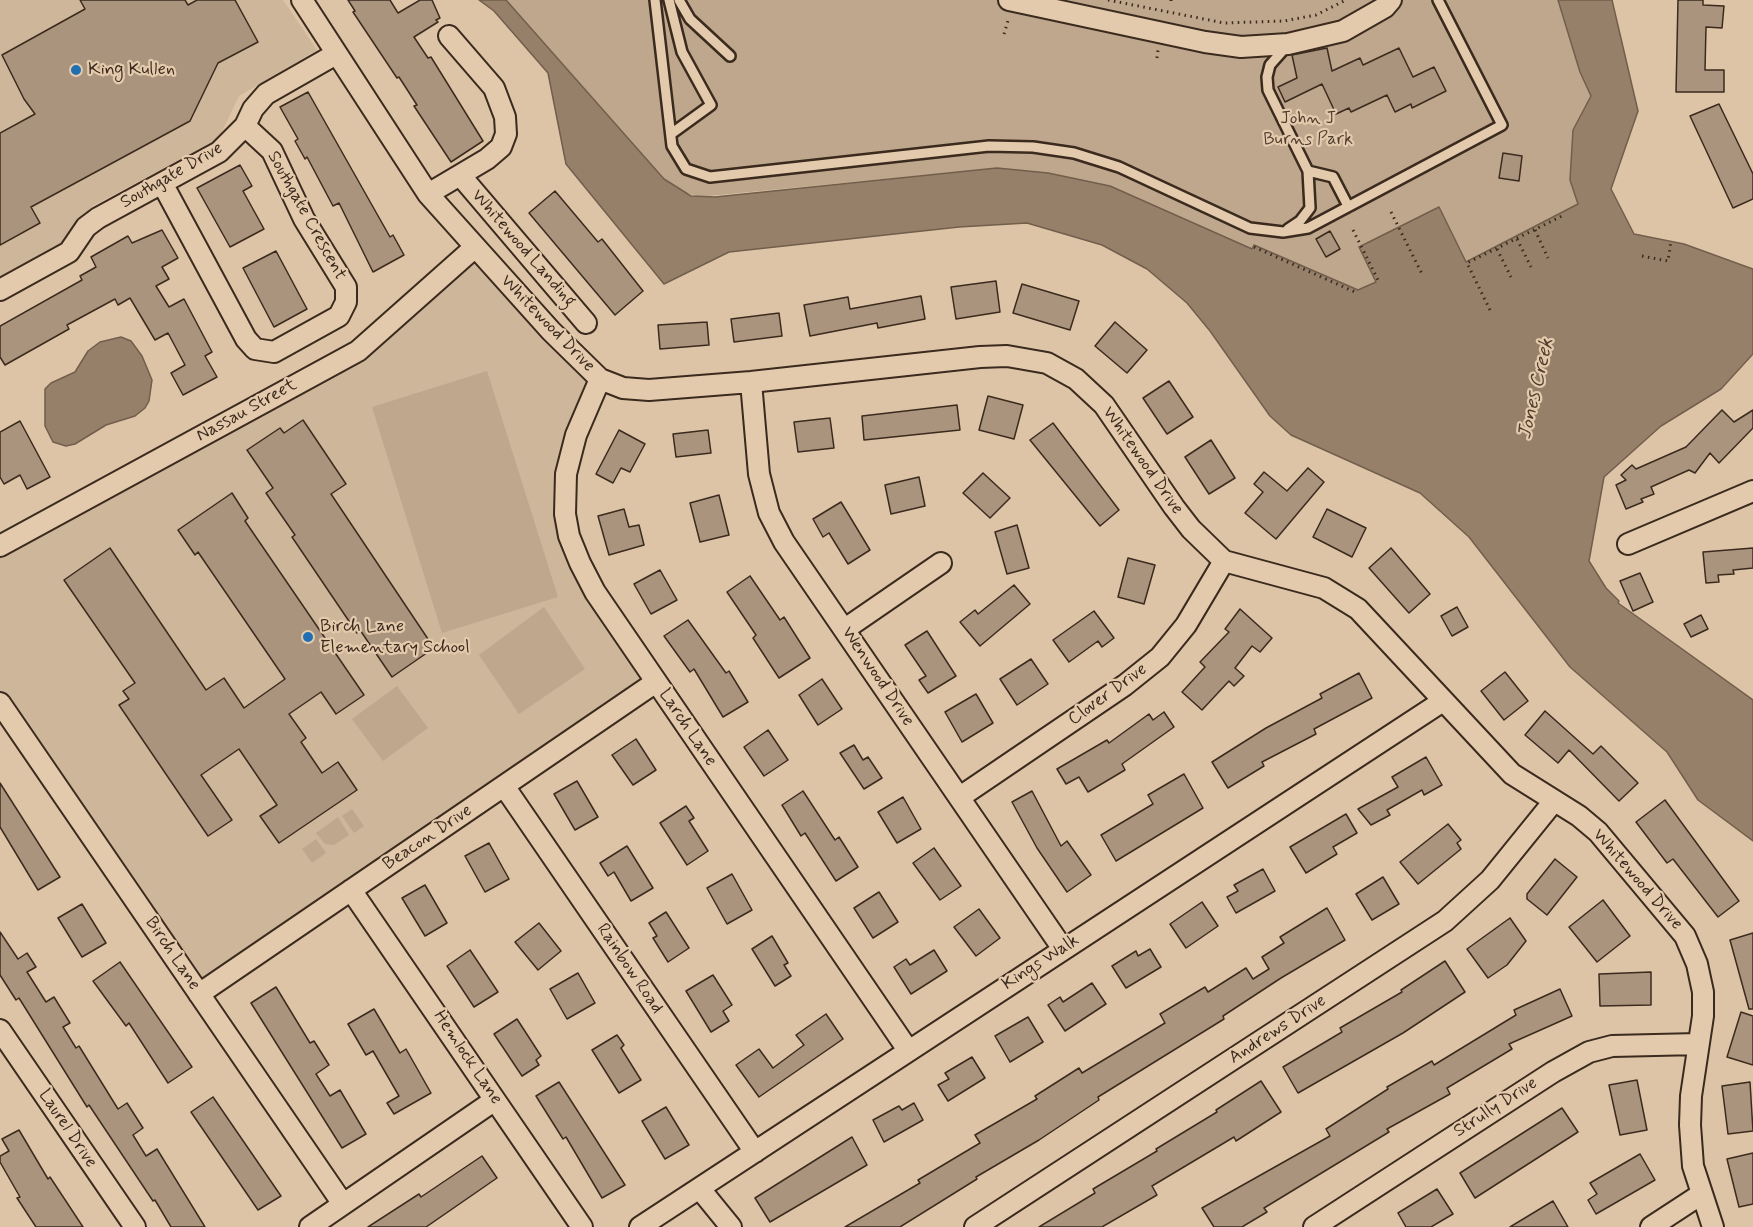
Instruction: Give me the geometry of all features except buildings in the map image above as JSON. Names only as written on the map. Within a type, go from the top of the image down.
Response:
[{"type":"street","name":"Whitewood Drive","points":[[302,0],[428,194],[550,331],[600,379],[623,387],[649,390],[751,382],[980,357],[1007,356],[1047,363],[1076,379],[1104,405],[1174,507],[1191,529],[1224,561],[1324,588],[1359,609],[1512,774],[1579,816],[1598,832],[1685,936],[1697,964],[1703,1016],[1690,1125],[1693,1166],[1700,1195],[1713,1227]]},
{"type":"street","points":[[1010,5],[1241,47],[1288,44],[1343,31],[1385,7],[1391,0]]},
{"type":"street","name":"Whitewood Landing","points":[[428,194],[501,147],[506,134],[505,117],[494,88],[449,36]]},
{"type":"street","name":"Southgate Drive","points":[[0,290],[69,252],[86,227],[98,218],[219,152],[245,126],[253,109],[266,94],[336,54]]},
{"type":"street","name":"Southgate Crescent","points":[[162,183],[246,339],[255,349],[274,352],[339,316],[346,302],[346,287],[304,219],[272,151],[245,126]]},
{"type":"street","name":"Whitewood Landing","points":[[460,175],[586,323]]},
{"type":"street","name":"Nassau Street","points":[[0,546],[358,351],[474,248]]},
{"type":"street","name":"Larch Lane","points":[[600,379],[576,435],[566,474],[566,514],[569,536],[595,592],[908,1050]]},
{"type":"street","name":"Wenwood Drive","points":[[751,382],[759,474],[769,513],[784,542],[1063,949]]},
{"type":"street","points":[[1628,544],[1753,491]]},
{"type":"street","name":"Clover Drive","points":[[960,797],[1125,685],[1160,657],[1186,625],[1224,561]]},
{"type":"street","points":[[845,629],[941,563]]},
{"type":"street","name":"Beacon Drive","points":[[199,994],[656,682]]},
{"type":"street","name":"Kings Walk","points":[[640,1227],[1443,701]]},
{"type":"street","name":"Birch Lane","points":[[0,703],[343,1204]]},
{"type":"street","name":"Rainbow Road","points":[[504,786],[755,1152]]},
{"type":"street","name":"Andrews Drive","points":[[975,1227],[1445,921],[1490,880],[1554,801]]},
{"type":"street","name":"Hemlock Lane","points":[[351,890],[582,1227]]},
{"type":"street","name":"Laurel Drive","points":[[0,1030],[135,1227]]},
{"type":"street","name":"Strully Drive","points":[[1314,1227],[1552,1072],[1589,1052],[1612,1046],[1698,1044]]},
{"type":"street","points":[[310,1227],[495,1100]]},
{"type":"street","points":[[700,1189],[731,1227]]},
{"type":"street","points":[[1651,1227],[1700,1195]]},
{"type":"lane","points":[[655,0],[672,146],[686,169],[710,177],[989,146],[1033,147],[1074,153],[1119,167],[1250,228],[1283,232],[1308,228],[1502,125],[1438,0]]},
{"type":"lane","points":[[669,0],[682,52],[711,105],[671,134]]},
{"type":"lane","points":[[679,0],[690,19],[730,56]]},
{"type":"lane","points":[[1283,232],[1300,221],[1310,208],[1308,171],[1268,90],[1267,77],[1270,65],[1288,44]]},
{"type":"lane","points":[[1308,171],[1333,177],[1348,206]]},
{"type":"path","points":[[1108,0],[1224,23],[1284,21],[1316,15],[1346,0]]},
{"type":"path","points":[[1004,34],[1010,5]]},
{"type":"path","points":[[1391,212],[1423,276]]},
{"type":"path","points":[[1490,310],[1467,263],[1564,215]]},
{"type":"path","points":[[1534,229],[1548,258]]},
{"type":"path","points":[[1353,230],[1379,282]]},
{"type":"path","points":[[1516,238],[1531,267]]},
{"type":"path","points":[[1642,256],[1668,261],[1671,241]]},
{"type":"path","points":[[1254,247],[1355,292]]},
{"type":"path","points":[[1497,248],[1511,277]]},
{"type":"shaded area","points":[[0,0],[283,0],[317,50],[239,96],[218,140],[94,205],[58,246],[0,277]]},
{"type":"shaded area","name":"Birch Lane Elementary School","points":[[474,259],[591,385],[564,446],[555,486],[562,549],[584,592],[647,682],[201,989],[0,697],[0,550],[368,352]]},
{"type":"green space","name":"John J Burns Park","points":[[506,0],[1558,0],[1580,72],[1591,96],[1573,130],[1570,180],[1578,204],[1466,262],[1439,208],[1359,247],[1376,282],[1358,290],[1255,245],[1252,249],[1110,186],[997,168],[698,197],[677,189],[664,179]]},
{"type":"green space","points":[[487,371],[558,597],[442,633],[372,407]]},
{"type":"green space","points":[[544,607],[585,669],[519,714],[479,655]]},
{"type":"green space","points":[[397,686],[428,728],[383,761],[352,719]]},
{"type":"green space","points":[[352,809],[364,826],[354,833],[342,816]]},
{"type":"green space","points":[[338,817],[349,835],[334,845],[325,844],[316,833]]},
{"type":"green space","points":[[316,839],[326,853],[312,863],[302,849]]},
{"type":"water","name":"Jones Creek","points":[[479,0],[506,0],[664,179],[691,196],[715,197],[997,168],[1048,173],[1110,186],[1252,249],[1254,245],[1358,290],[1376,282],[1359,247],[1439,207],[1466,262],[1578,204],[1570,180],[1573,130],[1591,96],[1580,72],[1558,0],[1612,0],[1638,111],[1611,189],[1634,234],[1684,244],[1753,269],[1753,354],[1721,389],[1661,426],[1604,477],[1589,561],[1606,588],[1619,601],[1618,603],[1753,700],[1753,841],[1698,800],[1667,752],[1570,667],[1469,537],[1420,493],[1291,435],[1270,416],[1210,331],[1187,303],[1147,269],[1102,245],[1027,223],[959,227],[729,252],[664,284],[566,164],[548,73],[494,11]]},
{"type":"water","points":[[121,337],[131,341],[142,356],[152,380],[149,401],[145,408],[135,416],[106,425],[75,444],[66,446],[53,442],[45,426],[45,389],[51,383],[75,372],[88,351],[100,342]]},
{"type":"place","name":"King Kullen","points":[[76,70]]},
{"type":"place","name":"Birch Lane Elementary School","points":[[308,637]]}]
